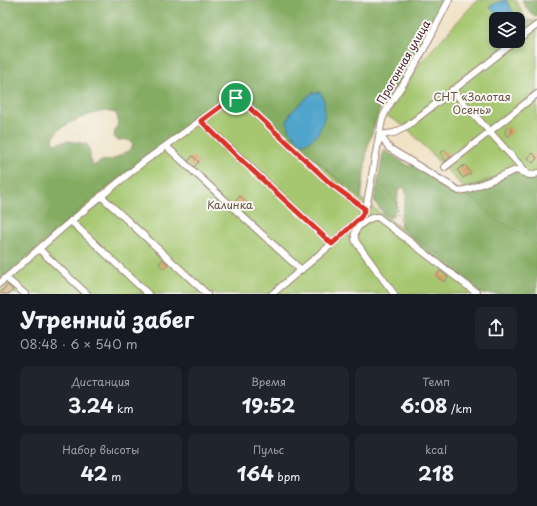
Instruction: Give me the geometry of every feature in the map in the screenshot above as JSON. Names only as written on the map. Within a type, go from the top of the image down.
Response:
[{"type":"street","name":"Прогонная улица","points":[[365,209],[382,120],[386,110],[409,75],[449,0]]},
{"type":"street","points":[[525,34],[537,25]]},
{"type":"street","points":[[507,48],[406,127],[394,133],[380,135],[385,144],[394,152],[454,190],[466,190],[516,170],[529,175],[534,175],[537,173]]},
{"type":"street","points":[[452,90],[529,175]]},
{"type":"street","points":[[445,167],[537,94]]},
{"type":"street","points":[[0,284],[71,221],[142,163],[230,100],[236,98],[240,99],[331,184],[365,209],[361,217],[332,244],[272,294]]},
{"type":"street","points":[[201,121],[332,244]]},
{"type":"street","points":[[166,146],[301,270]]},
{"type":"street","points":[[101,196],[207,294]]},
{"type":"street","points":[[394,294],[356,242],[356,229],[368,219],[378,216],[480,292]]},
{"type":"street","points":[[71,221],[148,294]]},
{"type":"street","points":[[39,249],[88,294]]},
{"type":"street","points":[[6,278],[24,294]]},
{"type":"path","points":[[372,178],[386,187],[394,198],[398,216],[405,227],[476,285]]},
{"type":"path","points":[[466,190],[471,199],[492,218],[529,236],[537,246]]},
{"type":"path","points":[[480,292],[487,294]]},
{"type":"green space","points":[[0,0],[446,0],[405,76],[381,105],[367,149],[361,199],[234,91],[142,159],[93,199],[0,280]],"holes":[[[105,111],[116,113],[118,123],[114,137],[117,140],[128,140],[133,144],[131,149],[112,160],[102,161],[93,166],[87,144],[68,141],[54,144],[54,137],[64,126],[91,114]]]},
{"type":"green space","name":"СНТ «Золотая Осень»","points":[[477,0],[516,0],[522,12],[489,12],[489,48],[525,48],[525,19],[526,21],[537,21],[537,179],[534,175],[466,190],[406,127],[387,116],[421,62]]},
{"type":"green space","points":[[522,0],[537,0],[537,17],[535,17],[526,8]]},
{"type":"green space","name":"Калинка","points":[[234,91],[361,199],[402,229],[482,294],[0,294],[0,280],[93,199],[142,159]]},
{"type":"green space","points":[[384,150],[409,166],[414,164],[459,191],[512,171],[534,175],[537,179],[537,294],[482,294],[470,285],[402,229],[401,218],[406,197],[404,187],[398,190],[397,205],[393,216],[390,218],[384,214],[374,201]]},
{"type":"water","points":[[506,0],[513,12],[494,12],[489,6]]},
{"type":"water","points":[[320,92],[325,106],[322,123],[319,131],[314,137],[301,143],[290,131],[287,122],[291,112],[312,93]]},
{"type":"building","points":[[508,126],[513,131],[508,137],[504,133]]},
{"type":"building","points":[[445,150],[451,157],[446,161],[440,153]]},
{"type":"building","points":[[533,153],[537,158],[533,163],[528,158]]},
{"type":"building","points":[[193,156],[199,162],[193,168],[187,162]]},
{"type":"building","points":[[465,165],[471,173],[463,178],[457,170]]},
{"type":"building","points":[[240,196],[247,203],[241,210],[233,204]]},
{"type":"building","points":[[163,259],[168,264],[164,269],[159,264]]},
{"type":"building","points":[[440,271],[448,277],[444,282],[436,276]]},
{"type":"building","points":[[7,285],[13,290],[9,294],[3,294],[1,292]]},
{"type":"route","points":[[232,98],[236,98],[240,99],[331,184],[365,209],[361,217],[332,244],[201,121],[232,98]]}]
